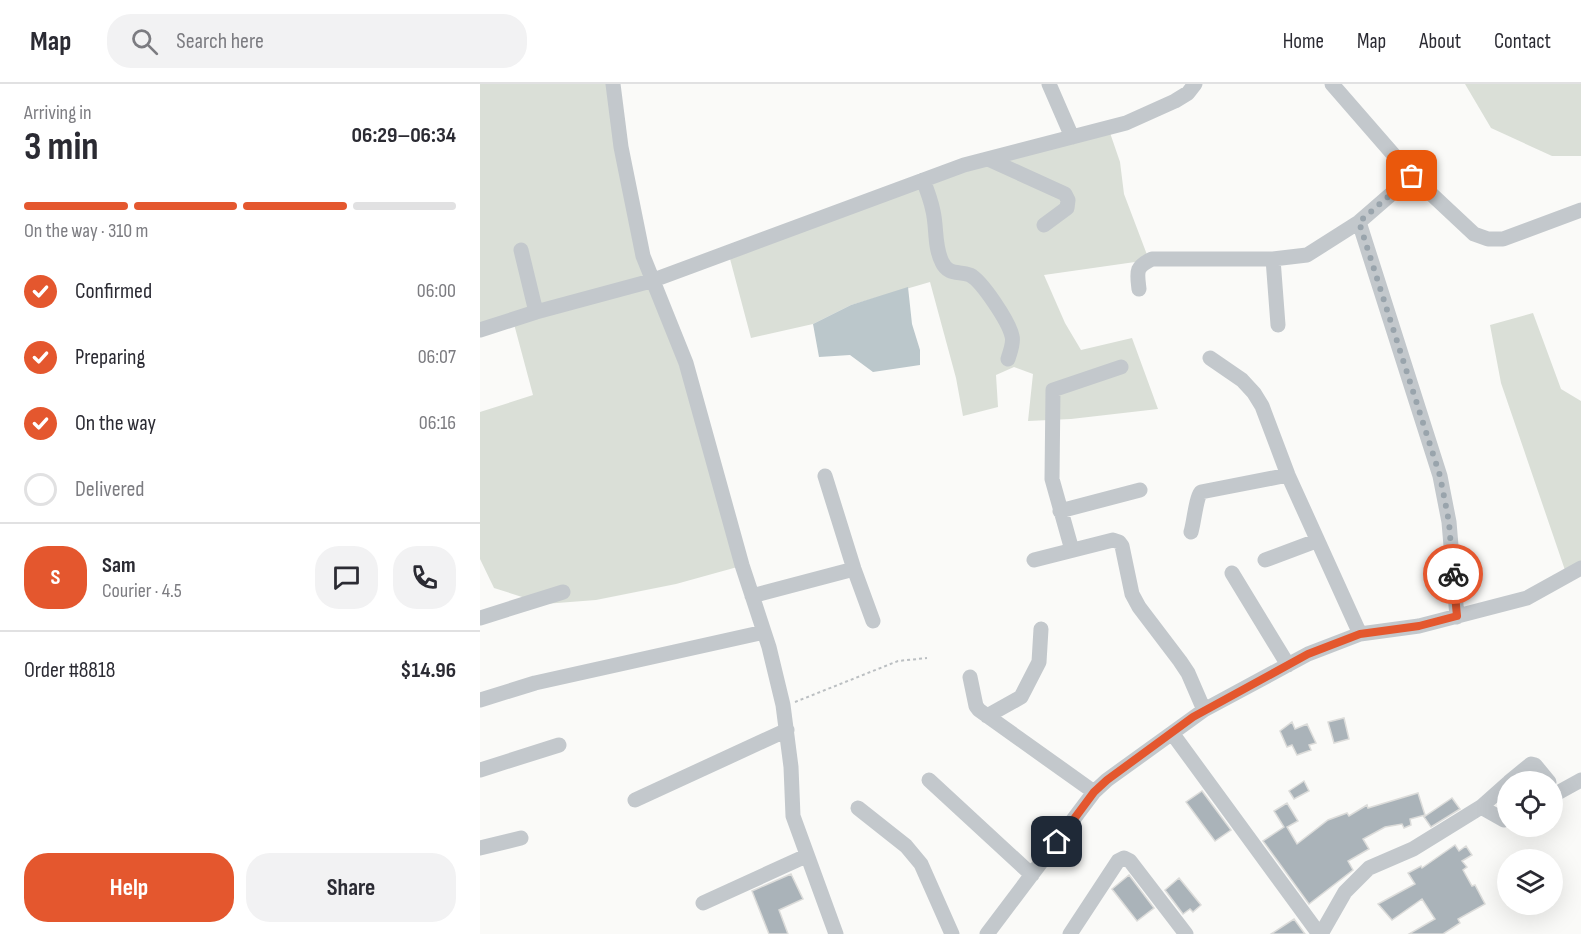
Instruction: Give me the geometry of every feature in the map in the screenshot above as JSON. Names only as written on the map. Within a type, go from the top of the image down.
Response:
[{"type":"street","points":[[613,84],[621,147],[643,256],[651,281],[686,363],[764,632],[783,705],[787,730],[793,816],[837,934]]},
{"type":"street","points":[[1049,84],[1072,138]]},
{"type":"street","points":[[480,330],[536,312],[651,281],[964,165],[1072,138],[1135,119],[1182,97],[1195,84]]},
{"type":"street","points":[[1332,84],[1412,176],[1474,234],[1488,239],[1503,239],[1581,210]]},
{"type":"street","points":[[988,159],[1065,194],[1068,200],[1067,208],[1044,225]]},
{"type":"street","points":[[1139,289],[1137,271],[1142,264],[1152,259],[1273,259],[1306,255],[1359,222],[1412,176]]},
{"type":"street","points":[[923,180],[934,213],[938,250],[943,263],[949,271],[971,276],[999,309],[1012,336],[1008,359]]},
{"type":"street","points":[[1359,222],[1440,476],[1449,522],[1457,616]]},
{"type":"street","points":[[521,250],[536,312]]},
{"type":"street","points":[[1273,259],[1278,325]]},
{"type":"street","points":[[1210,358],[1242,380],[1262,406],[1316,541],[1360,634]]},
{"type":"street","points":[[1072,550],[1051,472],[1053,390],[1121,367]]},
{"type":"street","points":[[1191,532],[1198,496],[1201,492],[1288,475]]},
{"type":"street","points":[[825,476],[873,621]]},
{"type":"street","points":[[1060,511],[1140,490]]},
{"type":"street","points":[[1034,560],[1113,540],[1119,542],[1122,546],[1132,594],[1138,607],[1188,673],[1204,710]]},
{"type":"street","points":[[1265,560],[1316,541]]},
{"type":"street","points":[[987,934],[1094,792],[1107,780],[1204,710],[1318,650],[1360,634],[1419,626],[1527,598],[1581,568]]},
{"type":"street","points":[[752,596],[854,569]]},
{"type":"street","points":[[1232,573],[1288,665]]},
{"type":"street","points":[[480,618],[563,592]]},
{"type":"street","points":[[987,716],[1021,697],[1040,662],[1041,629]]},
{"type":"street","points":[[480,700],[565,676],[764,632]]},
{"type":"street","points":[[970,677],[976,706],[1094,792]]},
{"type":"street","points":[[635,800],[787,730]]},
{"type":"street","points":[[1172,734],[1320,934],[1345,892],[1369,868],[1413,849],[1481,807],[1497,792]]},
{"type":"street","points":[[480,770],[559,745]]},
{"type":"street","points":[[1522,771],[1531,764],[1540,771]]},
{"type":"street","points":[[929,780],[1032,875]]},
{"type":"street","points":[[1563,786],[1581,780]]},
{"type":"street","points":[[1481,807],[1497,816]]},
{"type":"street","points":[[858,808],[906,846],[921,864],[952,934]]},
{"type":"street","points":[[480,848],[521,838]]},
{"type":"street","points":[[703,903],[806,855]]},
{"type":"street","points":[[1070,934],[1118,861],[1124,858],[1130,861],[1186,934]]},
{"type":"path","points":[[783,705],[898,661],[927,658]]},
{"type":"shaded area","points":[[480,84],[609,84],[618,147],[679,364],[741,566],[676,584],[596,600],[544,604],[494,588],[480,559],[480,412],[533,395],[514,324],[480,334]]},
{"type":"shaded area","points":[[1465,84],[1581,84],[1581,156],[1552,156],[1491,128]]},
{"type":"shaded area","points":[[1108,127],[1120,162],[1124,194],[1149,260],[1044,275],[1065,323],[1081,350],[1132,338],[1158,409],[1071,419],[1028,421],[1033,374],[1014,367],[996,375],[998,407],[963,416],[956,378],[930,282],[851,305],[813,324],[751,338],[729,255],[882,198]]},
{"type":"shaded area","points":[[908,287],[912,324],[920,350],[920,365],[873,372],[850,355],[819,357],[813,324],[851,305]]},
{"type":"shaded area","points":[[1533,313],[1561,389],[1581,401],[1581,568],[1567,576],[1501,383],[1490,325]]},
{"type":"building","points":[[1344,718],[1349,739],[1334,743],[1328,722]]},
{"type":"building","points":[[1292,722],[1295,729],[1307,724],[1316,743],[1309,745],[1311,750],[1297,755],[1292,745],[1287,747],[1280,731]]},
{"type":"building","points":[[1304,781],[1309,791],[1294,799],[1289,791]]},
{"type":"building","points":[[1202,791],[1231,830],[1215,841],[1186,802]]},
{"type":"building","points":[[1418,793],[1425,815],[1410,819],[1411,825],[1404,828],[1402,824],[1385,827],[1363,839],[1369,849],[1348,861],[1353,870],[1309,904],[1263,841],[1284,827],[1274,811],[1287,803],[1298,821],[1287,827],[1297,844],[1328,820],[1347,813],[1349,816],[1367,805],[1368,808]]},
{"type":"building","points":[[1452,798],[1460,809],[1431,827],[1424,817]]},
{"type":"building","points":[[1455,845],[1459,851],[1466,846],[1472,855],[1462,861],[1467,867],[1463,870],[1472,886],[1475,885],[1485,904],[1458,919],[1460,923],[1443,934],[1409,934],[1435,919],[1422,899],[1392,920],[1378,904],[1415,884],[1408,873],[1421,866],[1422,868]]},
{"type":"building","points":[[791,874],[803,899],[779,910],[788,934],[769,934],[752,891]]},
{"type":"building","points":[[1129,875],[1154,908],[1137,921],[1112,889]]},
{"type":"building","points":[[1179,878],[1201,905],[1193,912],[1190,909],[1183,914],[1165,890]]},
{"type":"building","points":[[1294,919],[1305,934],[1271,934]]},
{"type":"way so far","points":[[1412,176],[1359,222],[1440,476],[1449,522],[1453,574]]},
{"type":"route","points":[[1057,842],[1094,792],[1107,780],[1204,710],[1308,654],[1346,638],[1419,626],[1457,616],[1453,574]]}]
